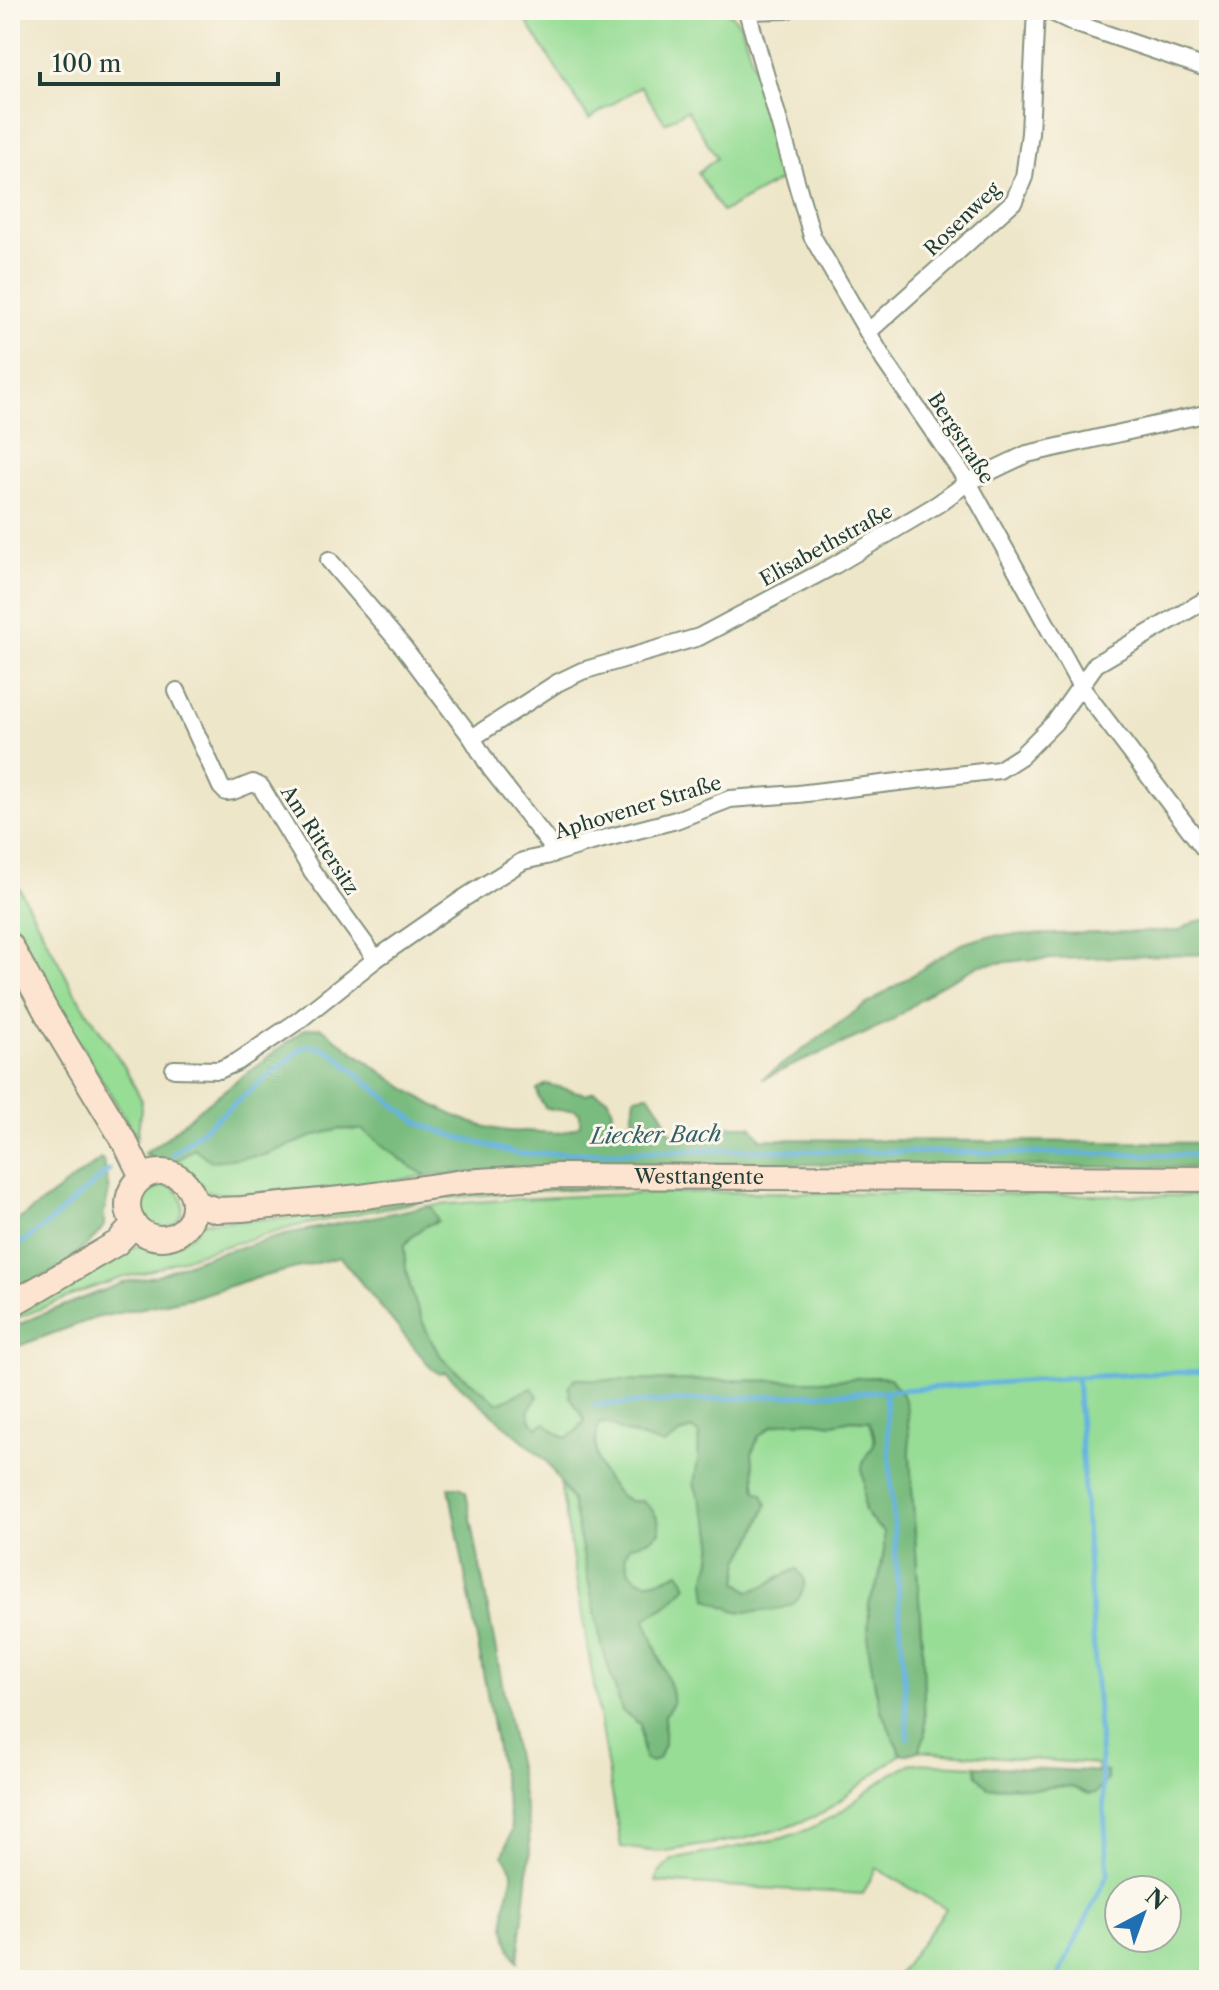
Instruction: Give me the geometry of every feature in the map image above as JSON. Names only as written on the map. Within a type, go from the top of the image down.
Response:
[{"type":"main road","points":[[10,945],[142,1177]]},
{"type":"main road","points":[[161,1172],[180,1178],[187,1185],[194,1203],[190,1221],[167,1238],[149,1236],[134,1225],[127,1205],[129,1194],[142,1177],[161,1172]]},
{"type":"main road","name":"Westtangente","points":[[194,1203],[217,1210],[242,1209],[463,1182],[557,1176],[1209,1179]]},
{"type":"main road","points":[[10,1305],[117,1243],[134,1225]]},
{"type":"street","points":[[747,11],[787,10]]},
{"type":"street","name":"Rosenweg","points":[[868,332],[1014,201],[1024,177],[1030,133],[1036,10]]},
{"type":"street","points":[[1047,10],[1077,24],[1209,69]]},
{"type":"street","name":"Bergstraße","points":[[747,11],[812,236],[884,360],[968,482],[1081,687],[1209,855]]},
{"type":"street","name":"Elisabethstraße","points":[[472,738],[557,683],[582,671],[699,637],[835,565],[938,504],[968,482],[1027,454],[1209,413]]},
{"type":"street","points":[[329,560],[404,648],[472,738],[491,769],[550,844],[552,854]]},
{"type":"street","name":"Aphovener Straße","points":[[174,1069],[219,1070],[237,1062],[298,1021],[376,959],[523,861],[676,820],[730,799],[999,770],[1021,756],[1046,730],[1096,664],[1209,598]]},
{"type":"street","name":"Am Rittersitz","points":[[177,691],[221,787],[226,792],[253,783],[261,787],[312,871],[376,959]]},
{"type":"green space","points":[[519,10],[720,10],[732,15],[741,25],[788,176],[722,212],[698,173],[717,158],[687,110],[665,123],[641,86],[589,119]]},
{"type":"green space","points":[[10,871],[75,993],[124,1066],[142,1101],[137,1138],[10,923]]},
{"type":"green space","points":[[1209,919],[1209,954],[1024,960],[980,965],[939,986],[891,1021],[762,1079],[859,1009],[961,944],[988,936],[1178,931],[1194,922]]},
{"type":"green space","points":[[320,1027],[385,1075],[434,1105],[483,1126],[508,1131],[554,1133],[580,1125],[580,1114],[575,1110],[546,1108],[537,1089],[547,1084],[586,1094],[594,1091],[607,1098],[613,1110],[610,1120],[614,1127],[623,1128],[632,1123],[635,1097],[649,1094],[662,1113],[670,1133],[699,1132],[713,1126],[751,1126],[761,1139],[1209,1143],[1209,1168],[777,1164],[580,1166],[427,1176],[363,1130],[340,1129],[265,1155],[211,1161],[194,1148],[170,1166],[144,1153],[305,1029]]},
{"type":"green space","points":[[340,1129],[363,1130],[427,1176],[276,1196],[234,1195],[199,1191],[185,1175],[154,1161],[148,1155],[169,1166],[194,1148],[212,1161],[265,1155]]},
{"type":"green space","points":[[101,1159],[109,1191],[104,1226],[76,1255],[55,1271],[10,1291],[10,1226]]},
{"type":"green space","points":[[161,1184],[177,1190],[183,1206],[177,1222],[161,1228],[145,1222],[139,1206],[145,1190]]},
{"type":"green space","points":[[681,1187],[553,1190],[435,1199],[364,1212],[293,1227],[197,1254],[86,1290],[10,1321],[10,1317],[114,1262],[134,1247],[148,1244],[160,1248],[178,1244],[192,1235],[203,1222],[292,1218],[499,1188]]},
{"type":"green space","points":[[623,1194],[1209,1196],[1209,1980],[894,1980],[946,1909],[876,1868],[863,1894],[656,1882],[658,1874],[672,1860],[783,1838],[809,1829],[836,1815],[891,1774],[913,1763],[976,1766],[977,1775],[988,1788],[1013,1786],[1037,1789],[1056,1786],[1072,1787],[1089,1794],[1107,1772],[1098,1771],[1097,1764],[919,1751],[925,1735],[923,1662],[907,1409],[904,1398],[890,1378],[821,1381],[576,1378],[585,1420],[576,1432],[566,1438],[546,1424],[537,1428],[531,1421],[528,1411],[538,1396],[518,1393],[508,1401],[497,1404],[442,1357],[424,1324],[406,1270],[404,1246],[430,1215],[433,1209],[428,1206]]},
{"type":"green space","points":[[428,1206],[433,1209],[438,1221],[418,1231],[404,1246],[410,1287],[435,1347],[448,1364],[497,1403],[532,1388],[538,1396],[528,1411],[531,1421],[537,1427],[546,1423],[566,1438],[576,1432],[585,1420],[570,1397],[569,1385],[576,1378],[821,1381],[890,1378],[904,1398],[907,1409],[923,1662],[925,1735],[919,1751],[901,1754],[882,1713],[868,1645],[869,1604],[879,1578],[884,1551],[884,1532],[870,1519],[864,1505],[862,1469],[875,1439],[869,1421],[852,1420],[833,1424],[786,1422],[772,1426],[758,1437],[752,1454],[756,1491],[763,1494],[767,1505],[740,1560],[737,1582],[749,1591],[797,1569],[805,1580],[802,1593],[794,1603],[749,1612],[733,1610],[707,1598],[705,1581],[713,1541],[694,1484],[699,1434],[691,1429],[664,1445],[600,1423],[596,1450],[603,1474],[623,1498],[642,1501],[650,1507],[659,1527],[660,1532],[649,1540],[630,1546],[625,1555],[632,1574],[645,1582],[653,1582],[679,1572],[687,1586],[668,1605],[645,1619],[671,1689],[673,1703],[664,1717],[664,1744],[658,1759],[652,1762],[644,1759],[640,1724],[622,1711],[602,1646],[572,1501],[547,1462],[445,1372],[440,1374],[432,1369],[340,1257],[194,1297],[95,1318],[10,1349],[10,1329],[125,1282],[155,1276],[201,1258],[296,1232]]},
{"type":"green space","points":[[852,1420],[869,1421],[873,1432],[874,1444],[866,1455],[862,1469],[865,1510],[884,1532],[879,1578],[869,1604],[875,1686],[882,1713],[901,1754],[823,1813],[788,1827],[743,1839],[659,1852],[621,1847],[560,1482],[572,1501],[602,1646],[622,1711],[640,1724],[642,1749],[665,1733],[664,1717],[670,1696],[645,1619],[668,1605],[679,1573],[652,1582],[644,1582],[632,1574],[625,1555],[630,1546],[649,1540],[633,1502],[613,1490],[601,1470],[596,1446],[600,1423],[664,1445],[692,1429],[699,1434],[694,1484],[713,1541],[705,1581],[741,1612],[781,1575],[761,1589],[749,1591],[737,1582],[740,1560],[767,1505],[763,1494],[756,1491],[752,1454],[758,1437],[772,1426],[786,1422],[833,1424]]},
{"type":"green space","points":[[449,1487],[460,1487],[466,1492],[529,1827],[530,1853],[518,1961],[507,1939],[505,1922],[512,1875],[503,1855],[512,1830]]},
{"type":"green space","points":[[976,1766],[1107,1772],[1107,1780],[1096,1793],[1089,1794],[1072,1787],[1056,1786],[1037,1789],[1013,1786],[988,1788],[977,1775]]},
{"type":"waterway","name":"Liecker Bach","points":[[173,1154],[305,1046],[315,1046],[332,1052],[399,1109],[423,1125],[519,1154],[727,1150],[1209,1155]]},
{"type":"waterway","name":"Liecker Bach","points":[[10,1251],[44,1227],[109,1170]]},
{"type":"waterway","points":[[1056,1980],[1108,1874],[1077,1377],[1209,1371]]},
{"type":"waterway","points":[[908,1738],[885,1391],[1077,1377]]},
{"type":"waterway","points":[[594,1405],[885,1391]]}]
